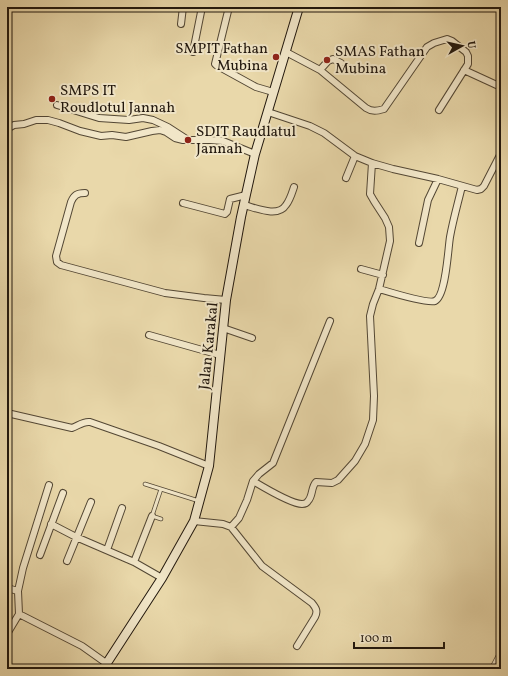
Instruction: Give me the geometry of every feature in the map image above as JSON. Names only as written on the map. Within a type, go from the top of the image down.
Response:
[{"type":"main road","name":"Jalan Karakal","points":[[104,666],[162,578],[194,521],[200,501],[209,466],[226,300],[246,195],[255,154],[299,7]]},
{"type":"street","points":[[181,24],[183,7]]},
{"type":"street","points":[[193,52],[202,7]]},
{"type":"street","points":[[230,7],[215,64],[251,84],[273,92]]},
{"type":"street","points":[[286,52],[320,70],[370,111],[377,111],[384,109],[427,47],[447,39],[466,52],[469,61],[439,110]]},
{"type":"street","points":[[320,70],[330,60],[333,59],[341,63]]},
{"type":"street","points":[[464,70],[501,87]]},
{"type":"street","points":[[57,105],[99,118],[129,120],[143,118],[153,120],[168,127],[188,140]]},
{"type":"street","points":[[268,112],[310,126],[324,133],[355,156],[372,163],[438,178],[477,190],[481,189],[501,153]]},
{"type":"street","points":[[7,129],[14,125],[24,124],[36,120],[48,120],[101,136],[112,135],[126,138],[160,130],[182,140],[223,141],[255,154]]},
{"type":"street","points":[[346,178],[355,156]]},
{"type":"street","points":[[253,481],[272,492],[302,504],[308,501],[313,486],[316,482],[335,483],[355,461],[364,444],[373,420],[374,396],[370,316],[379,289],[390,241],[389,227],[370,194],[372,163]]},
{"type":"street","points":[[419,243],[428,200],[438,178]]},
{"type":"street","points":[[379,289],[423,301],[433,302],[437,300],[440,296],[443,283],[450,236],[462,186]]},
{"type":"street","points":[[244,205],[276,212],[282,210],[286,206],[294,187]]},
{"type":"street","points":[[85,193],[79,193],[74,196],[71,202],[56,256],[57,262],[61,265],[165,293],[226,300]]},
{"type":"street","points":[[182,204],[225,214],[227,212],[230,199],[246,195]]},
{"type":"street","points":[[361,269],[382,275]]},
{"type":"street","points":[[231,527],[239,518],[253,481],[273,463],[330,321]]},
{"type":"street","points":[[223,328],[252,338]]},
{"type":"street","points":[[149,335],[220,355]]},
{"type":"street","points":[[7,413],[72,428],[83,422],[90,422],[159,446],[209,466]]},
{"type":"street","points":[[7,634],[19,614],[18,591],[49,485]]},
{"type":"street","points":[[40,555],[63,493]]},
{"type":"street","points":[[67,561],[91,502]]},
{"type":"street","points":[[107,550],[122,508]]},
{"type":"street","points":[[134,562],[152,516]]},
{"type":"street","points":[[194,521],[223,524],[231,527],[262,566],[312,603],[316,608],[317,613],[297,646]]},
{"type":"street","points":[[51,524],[76,537],[134,562],[162,578]]},
{"type":"street","points":[[7,588],[18,591]]},
{"type":"street","points":[[19,614],[75,642],[104,666]]},
{"type":"lane","points":[[145,484],[200,501]]},
{"type":"lane","points":[[161,489],[152,516],[162,518]]},
{"type":"lane","points":[[491,669],[501,650]]},
{"type":"place","name":"SMPIT Fathan Mubina","points":[[276,57]]},
{"type":"place","name":"SMAS Fathan Mubina","points":[[327,60]]},
{"type":"place","name":"SMPS IT Roudlotul Jannah","points":[[52,99]]},
{"type":"place","name":"SDIT Raudlatul Jannah","points":[[188,140]]}]
